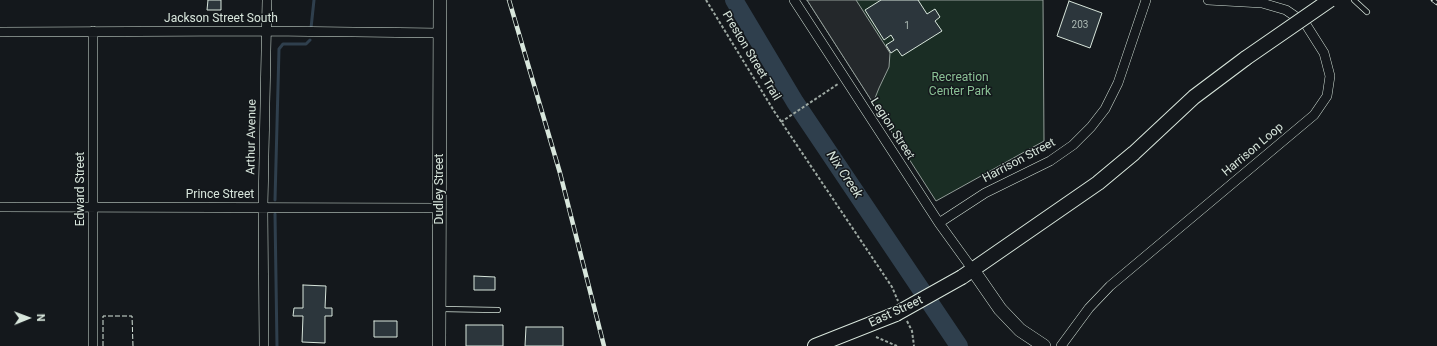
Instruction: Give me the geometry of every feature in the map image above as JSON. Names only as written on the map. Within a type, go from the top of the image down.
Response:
[{"type":"main road","name":"East Street","points":[[815,346],[901,313],[967,273],[1098,183],[1134,153],[1194,96],[1330,0]]},
{"type":"street","name":"Arthur Avenue","points":[[264,346],[263,207],[267,0]]},
{"type":"street","name":"Dudley Street","points":[[439,346],[440,0]]},
{"type":"street","name":"Legion Street","points":[[794,0],[939,223],[967,273]]},
{"type":"street","name":"Harrison Street","points":[[939,223],[986,193],[1050,161],[1073,145],[1091,127],[1105,109],[1118,83],[1146,0]]},
{"type":"street","name":"Harrison Loop","points":[[1061,346],[1089,308],[1110,286],[1314,114],[1327,96],[1330,76],[1324,53],[1305,23],[1286,10],[1262,3],[1208,0]]},
{"type":"street","name":"Edward Street","points":[[93,31],[93,346]]},
{"type":"street","name":"Jackson Street South","points":[[0,32],[267,31],[441,33]]},
{"type":"street","name":"Prince Street","points":[[0,207],[440,208]]},
{"type":"street","points":[[967,273],[1020,330],[1044,346]]},
{"type":"lane","points":[[1354,0],[1367,12]]},
{"type":"lane","points":[[439,309],[498,310]]},
{"type":"path","name":"Preston Street Trail","points":[[706,0],[781,122],[892,287],[901,313],[912,331],[914,346]]},
{"type":"path","points":[[781,122],[830,88]]},
{"type":"path","points":[[876,336],[897,346]]},
{"type":"green space","name":"Recreation Center Park","points":[[807,0],[1043,0],[1044,141],[936,201]]},
{"type":"shaded area","points":[[807,0],[856,0],[890,53],[889,67],[873,103]]},
{"type":"building","points":[[208,0],[221,0],[221,10],[207,10]]},
{"type":"building","points":[[881,0],[918,0],[927,14],[935,9],[940,17],[935,21],[942,31],[902,56],[897,49],[891,53],[886,45],[894,40],[891,35],[884,40],[865,10]]},
{"type":"building","points":[[1069,1],[1102,13],[1090,48],[1057,36]]},
{"type":"building","points":[[474,276],[495,277],[495,290],[474,290]]},
{"type":"building","points":[[303,285],[326,286],[325,308],[332,308],[332,316],[325,316],[325,343],[302,342],[303,316],[293,316],[294,308],[303,308]]},
{"type":"building","points":[[374,321],[397,321],[397,337],[374,337]]},
{"type":"building","points":[[466,325],[503,325],[503,346],[466,346]]},
{"type":"building","points":[[526,327],[563,327],[563,346],[525,346]]},
{"type":"waterway","points":[[311,28],[314,0]]},
{"type":"waterway","name":"Nix Creek","points":[[734,0],[795,102],[959,346]]},
{"type":"waterway","points":[[275,200],[279,49],[283,44],[306,44],[310,40]]},
{"type":"waterway","points":[[275,214],[277,346]]},
{"type":"railway","points":[[509,0],[560,173],[604,346]]},
{"type":"railway","points":[[1433,0],[1437,3]]},
{"type":"fence","points":[[103,346],[103,316],[132,316],[133,346]]}]
